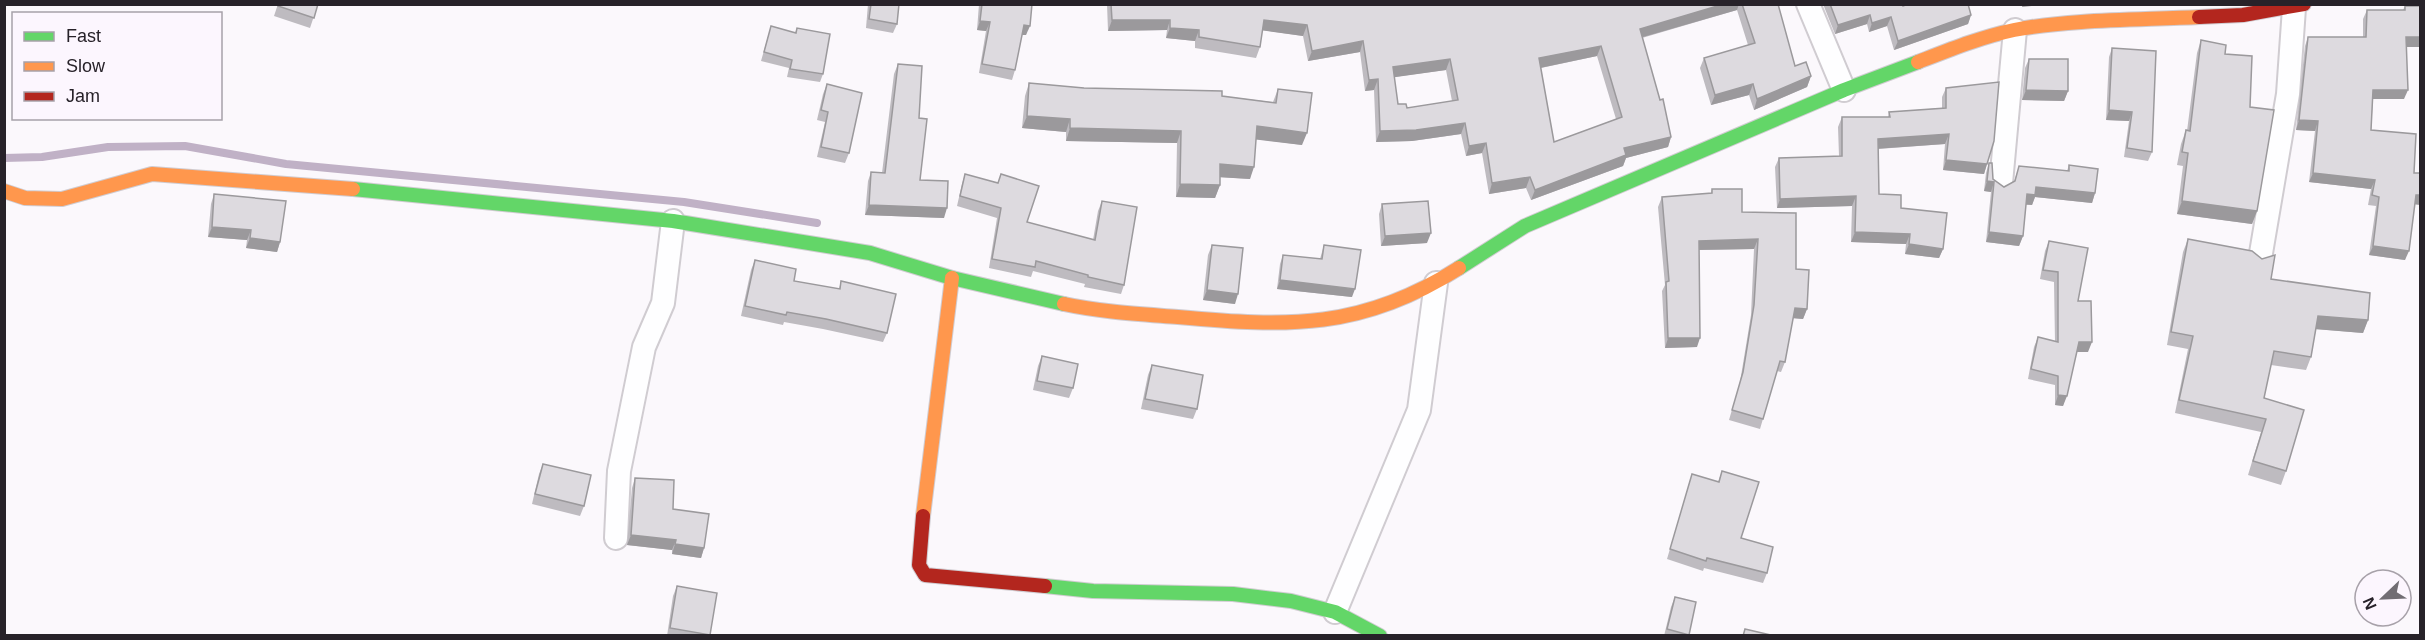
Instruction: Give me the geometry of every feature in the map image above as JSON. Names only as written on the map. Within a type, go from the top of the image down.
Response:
[{"type":"street","points":[[1808,4],[1844,90]]},
{"type":"street","points":[[4,191],[49,202],[137,176],[152,174],[310,185],[673,222],[870,253],[952,278],[1069,305],[1117,312],[1257,324],[1305,323],[1363,314],[1436,283],[1525,226],[1929,55],[2015,30],[2112,21],[2242,15],[2299,6],[2288,94],[2260,259]]},
{"type":"street","points":[[2001,183],[2015,30]]},
{"type":"street","points":[[616,538],[619,471],[644,347],[663,303],[673,222]]},
{"type":"street","points":[[952,278],[920,543],[920,565],[925,575],[1093,591],[1233,594],[1291,601],[1335,612],[1380,636]]},
{"type":"street","points":[[1335,612],[1419,410],[1436,283]]},
{"type":"building","points":[[278,4],[318,4],[314,18],[278,6]]},
{"type":"building","points":[[871,4],[899,4],[897,24],[869,19]]},
{"type":"building","points":[[982,4],[1032,4],[1030,26],[1024,25],[1015,70],[982,64],[990,22],[980,21]]},
{"type":"building","points":[[1111,4],[1724,4],[1640,29],[1660,100],[1663,99],[1671,137],[1624,148],[1626,155],[1535,190],[1530,177],[1492,183],[1486,143],[1469,146],[1465,123],[1416,130],[1380,131],[1378,79],[1369,80],[1363,41],[1312,51],[1307,25],[1264,20],[1260,47],[1199,37],[1199,30],[1170,28],[1170,20],[1112,20]],"holes":[[[1601,46],[1622,117],[1554,142],[1539,58]],[[1450,59],[1458,100],[1407,108],[1406,104],[1398,104],[1393,67]]]},
{"type":"building","points":[[1742,4],[1778,4],[1795,66],[1806,62],[1811,76],[1757,99],[1753,84],[1715,95],[1704,58],[1755,43]]},
{"type":"building","points":[[1830,4],[1902,4],[1903,6],[1908,4],[1968,4],[1971,15],[1898,41],[1891,17],[1872,23],[1870,15],[1838,25]]},
{"type":"building","points":[[2405,6],[2421,6],[2421,37],[2406,37],[2408,90],[2373,90],[2371,130],[2416,134],[2414,173],[2421,173],[2421,195],[2416,195],[2409,251],[2373,246],[2379,197],[2372,195],[2375,180],[2313,173],[2318,121],[2299,120],[2308,37],[2366,37],[2367,10],[2405,10]]},
{"type":"building","points":[[771,26],[796,33],[797,28],[830,34],[823,74],[790,69],[792,60],[764,52]]},
{"type":"building","points":[[2201,40],[2226,45],[2225,54],[2252,56],[2250,107],[2274,110],[2257,211],[2182,201],[2188,153],[2182,152],[2186,130],[2190,131]]},
{"type":"building","points":[[2112,48],[2156,51],[2152,152],[2127,148],[2132,112],[2109,110]]},
{"type":"building","points":[[2029,59],[2068,59],[2068,91],[2026,90]]},
{"type":"building","points":[[898,64],[922,66],[919,118],[927,119],[920,180],[948,181],[947,208],[869,205],[871,172],[885,173]]},
{"type":"building","points":[[1999,82],[1994,141],[1987,164],[1946,160],[1949,134],[1878,139],[1879,194],[1901,195],[1901,208],[1947,213],[1943,249],[1909,244],[1910,234],[1855,232],[1856,196],[1780,199],[1779,158],[1842,156],[1842,117],[1890,117],[1889,112],[1946,108],[1946,88]]},
{"type":"building","points":[[1029,83],[1084,88],[1222,91],[1222,96],[1276,103],[1278,89],[1312,93],[1307,133],[1257,126],[1254,167],[1220,164],[1220,185],[1180,184],[1181,131],[1070,128],[1070,119],[1027,116]]},
{"type":"building","points":[[827,84],[862,93],[849,153],[821,147],[828,112],[821,110]]},
{"type":"building","points":[[1989,163],[1992,163],[1993,179],[2004,187],[2015,181],[2019,166],[2069,171],[2069,165],[2098,169],[2095,193],[2036,187],[2035,195],[2027,194],[2023,236],[1989,232],[1994,182],[1987,181]]},
{"type":"building","points":[[965,174],[998,183],[1001,174],[1039,186],[1027,222],[1095,240],[1102,201],[1137,207],[1124,285],[1036,261],[1035,267],[992,259],[1001,208],[960,196]]},
{"type":"building","points":[[1712,189],[1742,189],[1742,212],[1796,213],[1796,269],[1809,270],[1807,309],[1795,308],[1785,362],[1780,361],[1763,419],[1732,410],[1743,372],[1754,305],[1758,239],[1699,241],[1700,338],[1668,338],[1666,282],[1669,281],[1662,197],[1712,193]]},
{"type":"building","points":[[214,194],[286,201],[280,242],[250,238],[251,230],[212,227]]},
{"type":"building","points":[[1428,201],[1431,233],[1385,236],[1382,204]]},
{"type":"building","points":[[2188,239],[2252,251],[2262,259],[2275,255],[2271,279],[2370,293],[2368,320],[2318,316],[2311,357],[2274,351],[2264,398],[2304,410],[2286,471],[2253,461],[2266,419],[2179,400],[2193,336],[2171,332]]},
{"type":"building","points":[[2049,241],[2088,248],[2078,301],[2091,301],[2092,342],[2079,342],[2067,396],[2058,395],[2058,376],[2031,369],[2038,337],[2058,342],[2058,272],[2043,270]]},
{"type":"building","points":[[1212,245],[1243,248],[1238,294],[1207,290]]},
{"type":"building","points":[[1324,245],[1361,250],[1355,289],[1280,280],[1283,255],[1322,259]]},
{"type":"building","points":[[755,260],[796,269],[794,281],[840,289],[841,281],[896,294],[887,333],[826,319],[787,312],[786,315],[745,306]]},
{"type":"building","points":[[1042,356],[1078,364],[1073,388],[1037,381]]},
{"type":"building","points":[[1152,365],[1203,375],[1197,409],[1145,399]]},
{"type":"building","points":[[543,464],[591,475],[584,506],[535,494]]},
{"type":"building","points":[[1722,471],[1759,482],[1741,538],[1773,547],[1767,573],[1707,558],[1706,561],[1670,549],[1692,474],[1719,482]]},
{"type":"building","points":[[635,478],[674,480],[673,509],[709,514],[704,548],[675,544],[676,540],[631,535]]},
{"type":"building","points":[[677,586],[717,593],[710,635],[670,628]]},
{"type":"building","points":[[1675,597],[1696,602],[1689,635],[1667,629]]},
{"type":"building","points":[[1745,629],[1775,636],[1743,636]]},
{"type":"waterway","points":[[4,158],[42,157],[108,147],[185,146],[286,164],[684,202],[817,223]]},
{"type":"traffic: fast","points":[[1459,268],[1525,226],[1844,90],[1918,62]]},
{"type":"traffic: fast","points":[[353,189],[673,221],[870,253],[952,278],[1064,304]]},
{"type":"traffic: fast","points":[[1045,586],[1093,591],[1233,594],[1291,601],[1335,612],[1380,636]]},
{"type":"traffic: slow","points":[[1918,62],[1989,36],[2036,26],[2199,17]]},
{"type":"traffic: slow","points":[[4,191],[25,198],[62,199],[152,174],[353,189]]},
{"type":"traffic: slow","points":[[1064,304],[1092,309],[1218,320],[1255,322],[1323,320],[1390,303],[1424,288],[1459,268]]},
{"type":"traffic: slow","points":[[923,516],[952,278]]},
{"type":"traffic: jam","points":[[2199,17],[2243,15],[2304,4]]},
{"type":"traffic: jam","points":[[923,516],[919,565],[925,575],[1045,586]]}]
